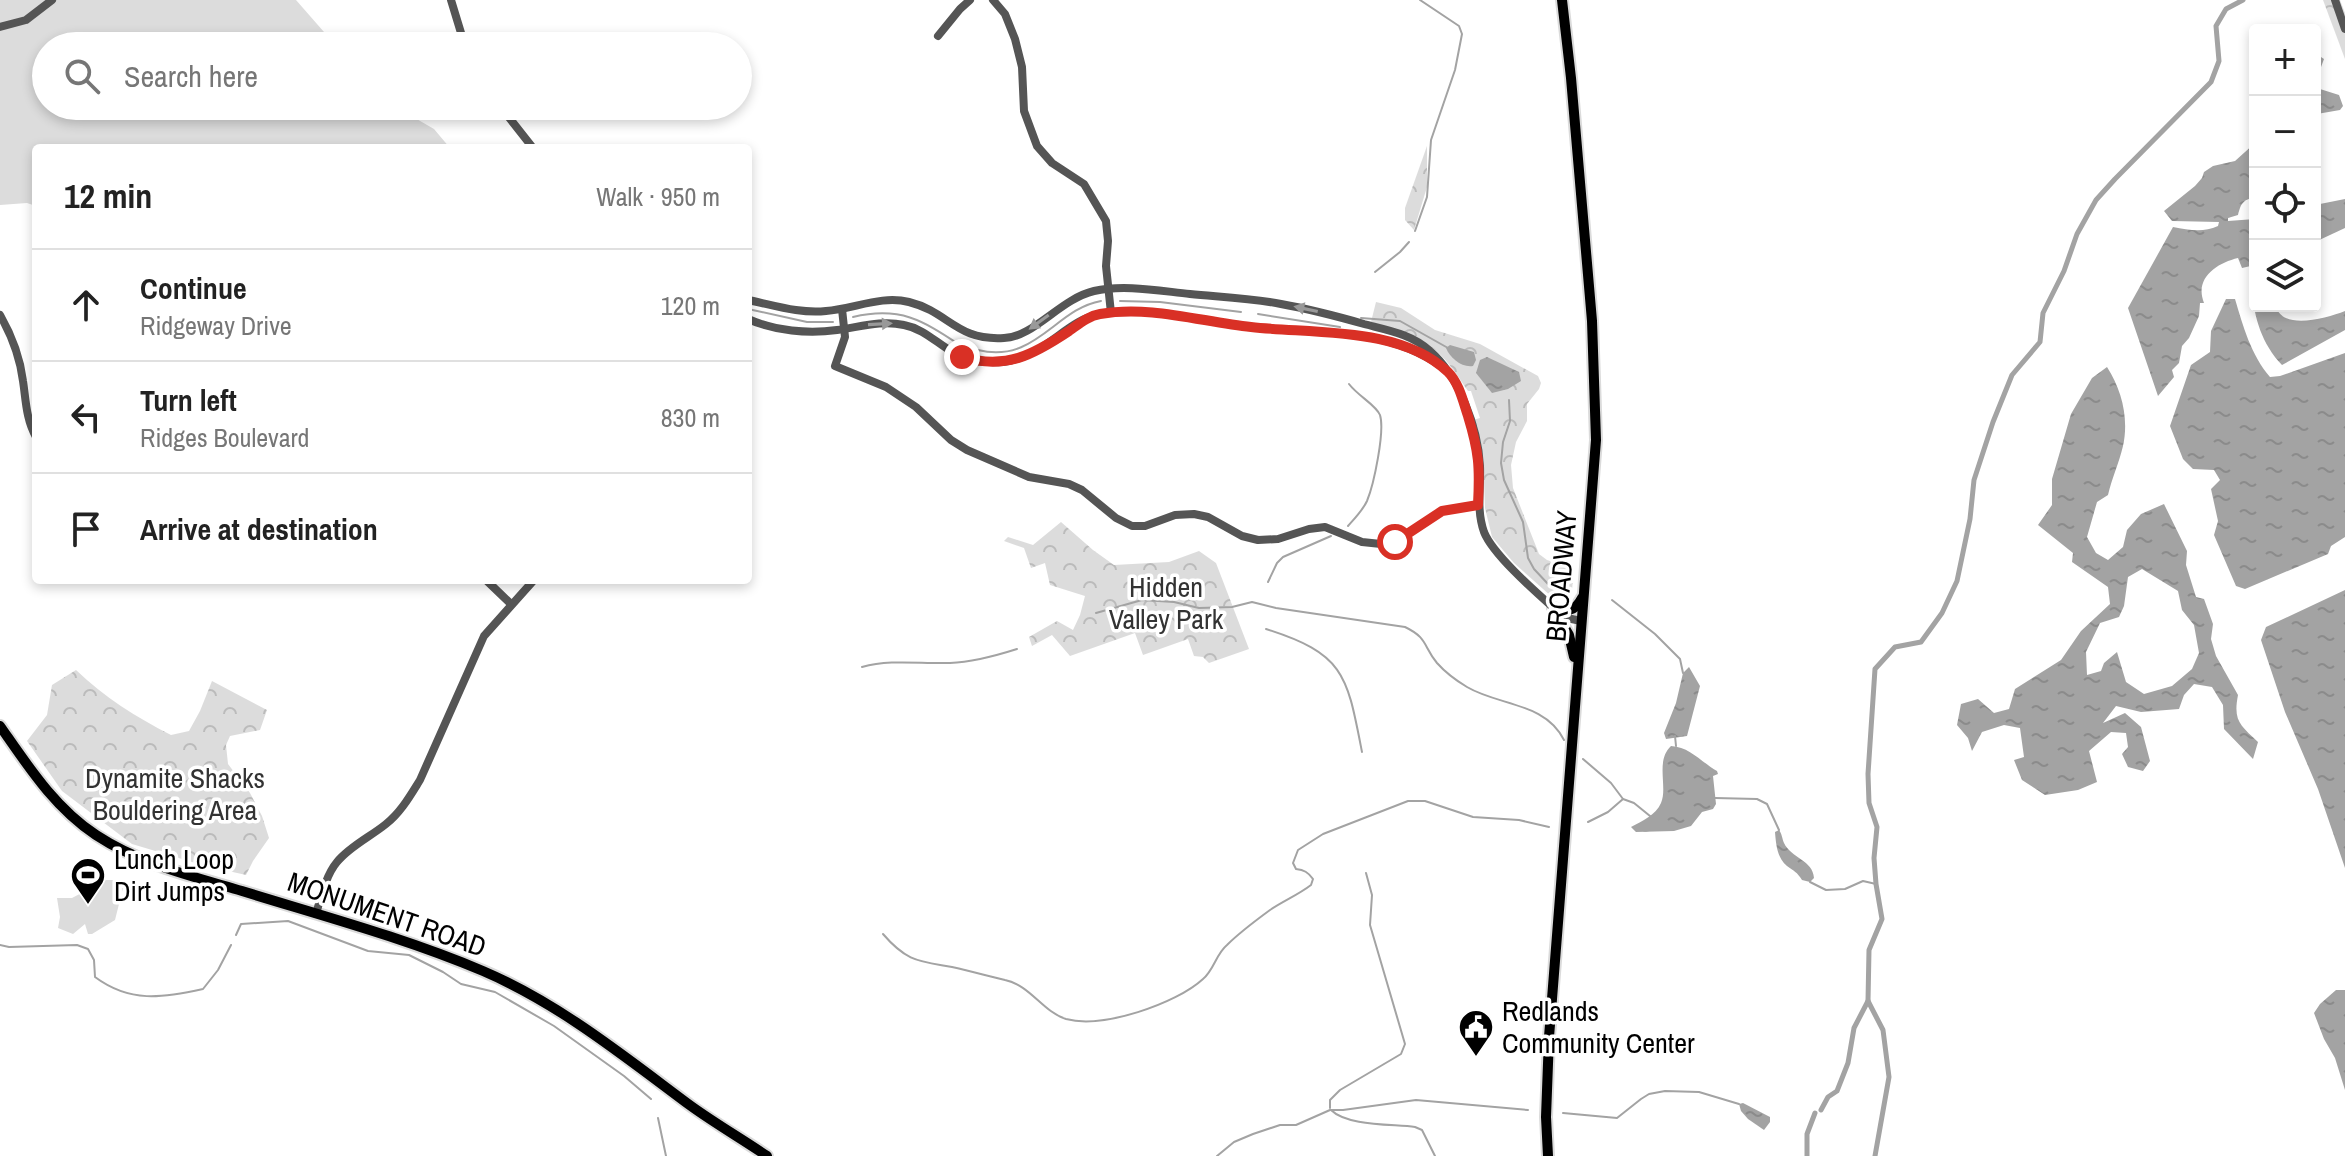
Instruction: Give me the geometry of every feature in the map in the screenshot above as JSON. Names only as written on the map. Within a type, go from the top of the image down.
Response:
[{"type":"main road","name":"BROADWAY","points":[[1548,1156],[1548,1052],[1595,466],[1595,385],[1562,0]]},
{"type":"main road","points":[[1553,608],[1565,611],[1575,608],[1584,588]]},
{"type":"main road","points":[[1553,608],[1571,641],[1576,678]]},
{"type":"main road","name":"MONUMENT ROAD","points":[[0,726],[56,801],[103,840],[155,865],[407,942],[483,971],[529,993],[600,1038],[695,1109],[767,1156]]},
{"type":"street","points":[[0,27],[26,20],[52,0]]},
{"type":"street","points":[[451,0],[461,32]]},
{"type":"street","points":[[938,36],[970,0]]},
{"type":"street","points":[[993,0],[1005,14],[1015,39],[1022,67],[1024,111],[1037,146],[1045,158],[1084,184],[1106,221],[1111,308]]},
{"type":"street","points":[[2335,0],[2345,29]]},
{"type":"street","points":[[511,120],[530,144]]},
{"type":"street","points":[[752,301],[818,312],[901,300],[928,309],[973,336],[1009,338],[1033,327],[1071,300],[1090,292],[1108,289],[1159,291],[1278,303],[1382,328],[1414,340],[1433,353],[1449,373],[1463,401],[1478,449],[1478,505],[1483,529],[1491,545],[1553,608],[1567,618],[1581,621]]},
{"type":"street","points":[[752,320],[774,328],[825,332],[879,323],[902,324],[927,333],[962,357],[1002,362],[1037,351],[1089,317],[1111,308],[1249,327],[1379,339],[1416,351],[1449,373]]},
{"type":"street","points":[[842,309],[846,329],[835,366],[886,387],[916,407],[951,440],[967,450],[1029,477],[1069,484],[1132,526],[1145,526],[1175,515],[1194,514],[1208,517],[1242,536],[1258,540],[1278,539],[1320,527],[1334,529],[1362,542],[1381,544],[1401,538],[1442,511],[1478,505]]},
{"type":"street","points":[[0,315],[17,351],[27,414],[32,427]]},
{"type":"street","points":[[490,584],[511,604]]},
{"type":"street","points":[[316,914],[336,862],[387,823],[410,797],[484,636],[530,584]]},
{"type":"green space","points":[[0,0],[296,0],[324,32],[32,32],[32,120],[418,120],[434,129],[447,144],[32,144],[32,205],[0,205]]},
{"type":"green space","points":[[2323,0],[2340,0],[2345,13],[2345,59]]},
{"type":"green space","points":[[1427,146],[1427,187],[1414,230],[1405,220],[1405,208]]},
{"type":"green space","points":[[1376,302],[1401,308],[1435,330],[1480,344],[1538,376],[1541,383],[1539,389],[1527,404],[1527,421],[1516,442],[1511,465],[1513,488],[1539,554],[1574,569],[1572,590],[1567,596],[1552,597],[1514,563],[1492,537],[1485,508],[1483,457],[1473,420],[1480,418],[1471,391],[1448,362],[1428,344],[1404,332],[1371,322]]},
{"type":"green space","name":"Hidden Valley Park","points":[[1061,522],[1114,565],[1169,562],[1199,551],[1216,563],[1249,649],[1209,663],[1203,657],[1194,656],[1188,639],[1143,655],[1135,633],[1070,656],[1052,635],[1032,646],[1029,637],[1057,621],[1073,630],[1085,596],[1050,585],[1045,563],[1031,568],[1024,548],[1004,541],[1008,537],[1033,545]]},
{"type":"green space","name":"Dynamite Shacks Bouldering Area","points":[[76,670],[121,706],[171,735],[189,731],[212,681],[267,710],[260,730],[230,736],[226,745],[228,764],[250,793],[269,838],[246,875],[132,844],[62,791],[27,741],[47,715],[52,685]]},
{"type":"green space","name":"Lunch Loop Dirt Jumps","points":[[106,880],[125,880],[115,920],[92,934],[88,934],[85,924],[73,934],[58,928],[57,898],[72,898]]},
{"type":"water","points":[[2321,89],[2339,95],[2343,106],[2340,110],[2321,113]]},
{"type":"water","points":[[2249,148],[2249,199],[2243,203],[2238,215],[2228,218],[2228,221],[2249,219],[2249,266],[2242,268],[2238,258],[2209,273],[2202,286],[2204,303],[2200,303],[2199,316],[2182,346],[2179,363],[2172,370],[2174,377],[2158,396],[2128,308],[2173,227],[2201,230],[2218,226],[2219,222],[2172,221],[2164,211],[2195,186],[2204,172],[2213,166],[2235,161]]},
{"type":"water","points":[[2345,199],[2345,228],[2321,239],[2321,204]]},
{"type":"water","points":[[2226,299],[2235,299],[2253,350],[2270,377],[2345,353],[2345,537],[2331,546],[2328,554],[2245,589],[2236,586],[2214,535],[2218,521],[2211,489],[2220,480],[2214,470],[2193,469],[2183,459],[2170,426],[2191,365],[2210,352],[2211,331]]},
{"type":"water","points":[[2345,311],[2345,330],[2282,365],[2269,348],[2255,312],[2279,312],[2299,321]]},
{"type":"water","points":[[1450,345],[1474,352],[1476,360],[1473,366],[1453,359],[1446,348]]},
{"type":"water","points":[[1487,357],[1519,372],[1521,381],[1508,389],[1492,393],[1476,373],[1480,360]]},
{"type":"water","points":[[2107,367],[2117,385],[2125,426],[2123,446],[2108,495],[2097,502],[2087,537],[2096,553],[2108,560],[2123,547],[2127,530],[2141,514],[2164,504],[2187,551],[2186,565],[2196,597],[2204,599],[2213,624],[2211,639],[2216,656],[2238,695],[2237,717],[2258,742],[2253,759],[2224,729],[2223,705],[2212,687],[2194,684],[2184,695],[2179,709],[2141,712],[2116,706],[2103,723],[2125,713],[2141,727],[2150,761],[2143,771],[2128,767],[2122,754],[2128,747],[2126,733],[2111,732],[2089,751],[2097,782],[2078,790],[2045,795],[2022,780],[2014,760],[2024,757],[2020,728],[2004,725],[1982,732],[1972,751],[1968,738],[1957,725],[1961,704],[1978,699],[1994,713],[2009,709],[2015,689],[2061,660],[2081,631],[2110,604],[2108,587],[2072,562],[2073,553],[2038,525],[2052,505],[2052,479],[2071,414],[2092,378]],"holes":[[[2142,569],[2178,591],[2182,610],[2194,625],[2199,653],[2192,669],[2172,686],[2144,694],[2126,682],[2117,652],[2104,663],[2101,671],[2087,675],[2086,652],[2100,623],[2119,617],[2124,606],[2128,577]]]},
{"type":"water","points":[[2345,590],[2345,868],[2261,640],[2266,627]]},
{"type":"water","points":[[1689,667],[1700,686],[1687,736],[1666,739],[1664,733],[1683,673]]},
{"type":"water","points":[[1671,746],[1690,752],[1717,771],[1718,774],[1713,776],[1716,804],[1713,809],[1702,812],[1691,826],[1674,831],[1636,832],[1631,827],[1652,814],[1661,803],[1664,759]]},
{"type":"water","points":[[1779,830],[1787,848],[1813,872],[1814,878],[1810,882],[1802,880],[1781,859],[1775,832]]},
{"type":"water","points":[[2336,990],[2345,990],[2345,1090],[2335,1058],[2314,1013]]},
{"type":"water","points":[[1743,1103],[1770,1117],[1764,1130],[1741,1111],[1739,1104]]},
{"type":"waterway","points":[[1415,231],[1427,197],[1431,140],[1455,70],[1462,34],[1459,26],[1420,0]]},
{"type":"waterway","points":[[1875,1156],[1889,1077],[1883,1030],[1868,1001],[1869,950],[1882,919],[1874,858],[1877,827],[1869,803],[1868,774],[1875,669],[1895,647],[1921,642],[1942,613],[1957,581],[1970,519],[1974,480],[1993,422],[2012,375],[2040,342],[2043,313],[2064,271],[2077,234],[2096,200],[2211,82],[2219,61],[2216,26],[2226,9],[2243,0]]},
{"type":"waterway","points":[[1375,272],[1409,242]]},
{"type":"waterway","points":[[978,350],[998,352],[1015,349],[1030,343],[1085,306],[1101,301]]},
{"type":"waterway","points":[[1120,301],[1160,302],[1241,312]]},
{"type":"waterway","points":[[752,310],[807,322],[833,322]]},
{"type":"waterway","points":[[853,317],[897,314],[922,322],[960,345]]},
{"type":"waterway","points":[[1258,314],[1340,327]]},
{"type":"waterway","points":[[1361,318],[1400,321],[1448,348]]},
{"type":"waterway","points":[[1348,526],[1363,508],[1370,493],[1381,433],[1378,411],[1349,384]]},
{"type":"waterway","points":[[1509,400],[1510,421],[1503,442],[1501,463],[1504,480],[1523,522],[1528,558],[1548,584],[1568,589]]},
{"type":"waterway","points":[[1268,582],[1283,557],[1331,536]]},
{"type":"waterway","points":[[1096,613],[1142,600],[1174,602],[1199,608],[1232,607],[1252,602],[1405,627],[1418,635],[1437,663],[1459,682],[1545,718],[1564,740]]},
{"type":"waterway","points":[[1612,600],[1655,634],[1680,659],[1683,673]]},
{"type":"waterway","points":[[1266,629],[1312,648],[1338,671],[1352,704],[1362,752]]},
{"type":"waterway","points":[[862,667],[895,662],[959,662],[1017,649]]},
{"type":"waterway","points":[[1675,736],[1676,746]]},
{"type":"waterway","points":[[1583,759],[1611,783],[1623,799],[1634,803],[1650,816]]},
{"type":"waterway","points":[[1715,798],[1757,799],[1767,804],[1779,830]]},
{"type":"waterway","points":[[1588,822],[1608,812],[1623,799]]},
{"type":"waterway","points":[[883,934],[899,950],[914,959],[1014,983],[1050,1011],[1066,1019],[1081,1021],[1118,1017],[1157,1005],[1191,988],[1203,979],[1223,949],[1237,936],[1270,910],[1311,885],[1313,879],[1306,872],[1296,869],[1293,863],[1298,850],[1323,834],[1408,801],[1425,801],[1473,817],[1519,820],[1549,827]]},
{"type":"waterway","points":[[1330,1108],[1330,1100],[1340,1090],[1401,1054],[1405,1044],[1370,925],[1372,895],[1366,873]]},
{"type":"waterway","points":[[1810,882],[1826,890],[1845,889],[1863,881],[1876,884]]},
{"type":"waterway","points":[[236,935],[241,924],[288,921],[368,951],[409,955],[461,984],[495,992],[554,1026],[651,1099]]},
{"type":"waterway","points":[[0,945],[77,945],[88,949],[94,960],[95,977],[121,991],[147,996],[203,989],[218,970],[231,945]]},
{"type":"waterway","points":[[1821,1110],[1828,1097],[1837,1091],[1848,1063],[1854,1028],[1868,1001]]},
{"type":"waterway","points":[[1563,1113],[1617,1118],[1649,1094],[1665,1091],[1699,1092],[1739,1104]]},
{"type":"waterway","points":[[1217,1156],[1234,1142],[1253,1134],[1280,1125],[1296,1125],[1330,1110],[1416,1100],[1528,1110]]},
{"type":"waterway","points":[[1331,1110],[1359,1122],[1422,1130],[1435,1156]]},
{"type":"waterway","points":[[1807,1156],[1807,1134],[1815,1113]]},
{"type":"waterway","points":[[658,1118],[666,1156]]},
{"type":"place","name":"Lunch Loop Dirt Jumps","points":[[88,906]]},
{"type":"place","name":"Redlands Community Center","points":[[1476,1058]]},
{"type":"route","points":[[962,357],[992,362],[1020,358],[1046,346],[1089,317],[1128,312],[1358,336],[1416,351],[1449,373],[1461,394],[1479,458],[1478,505],[1442,511],[1395,542]]}]
